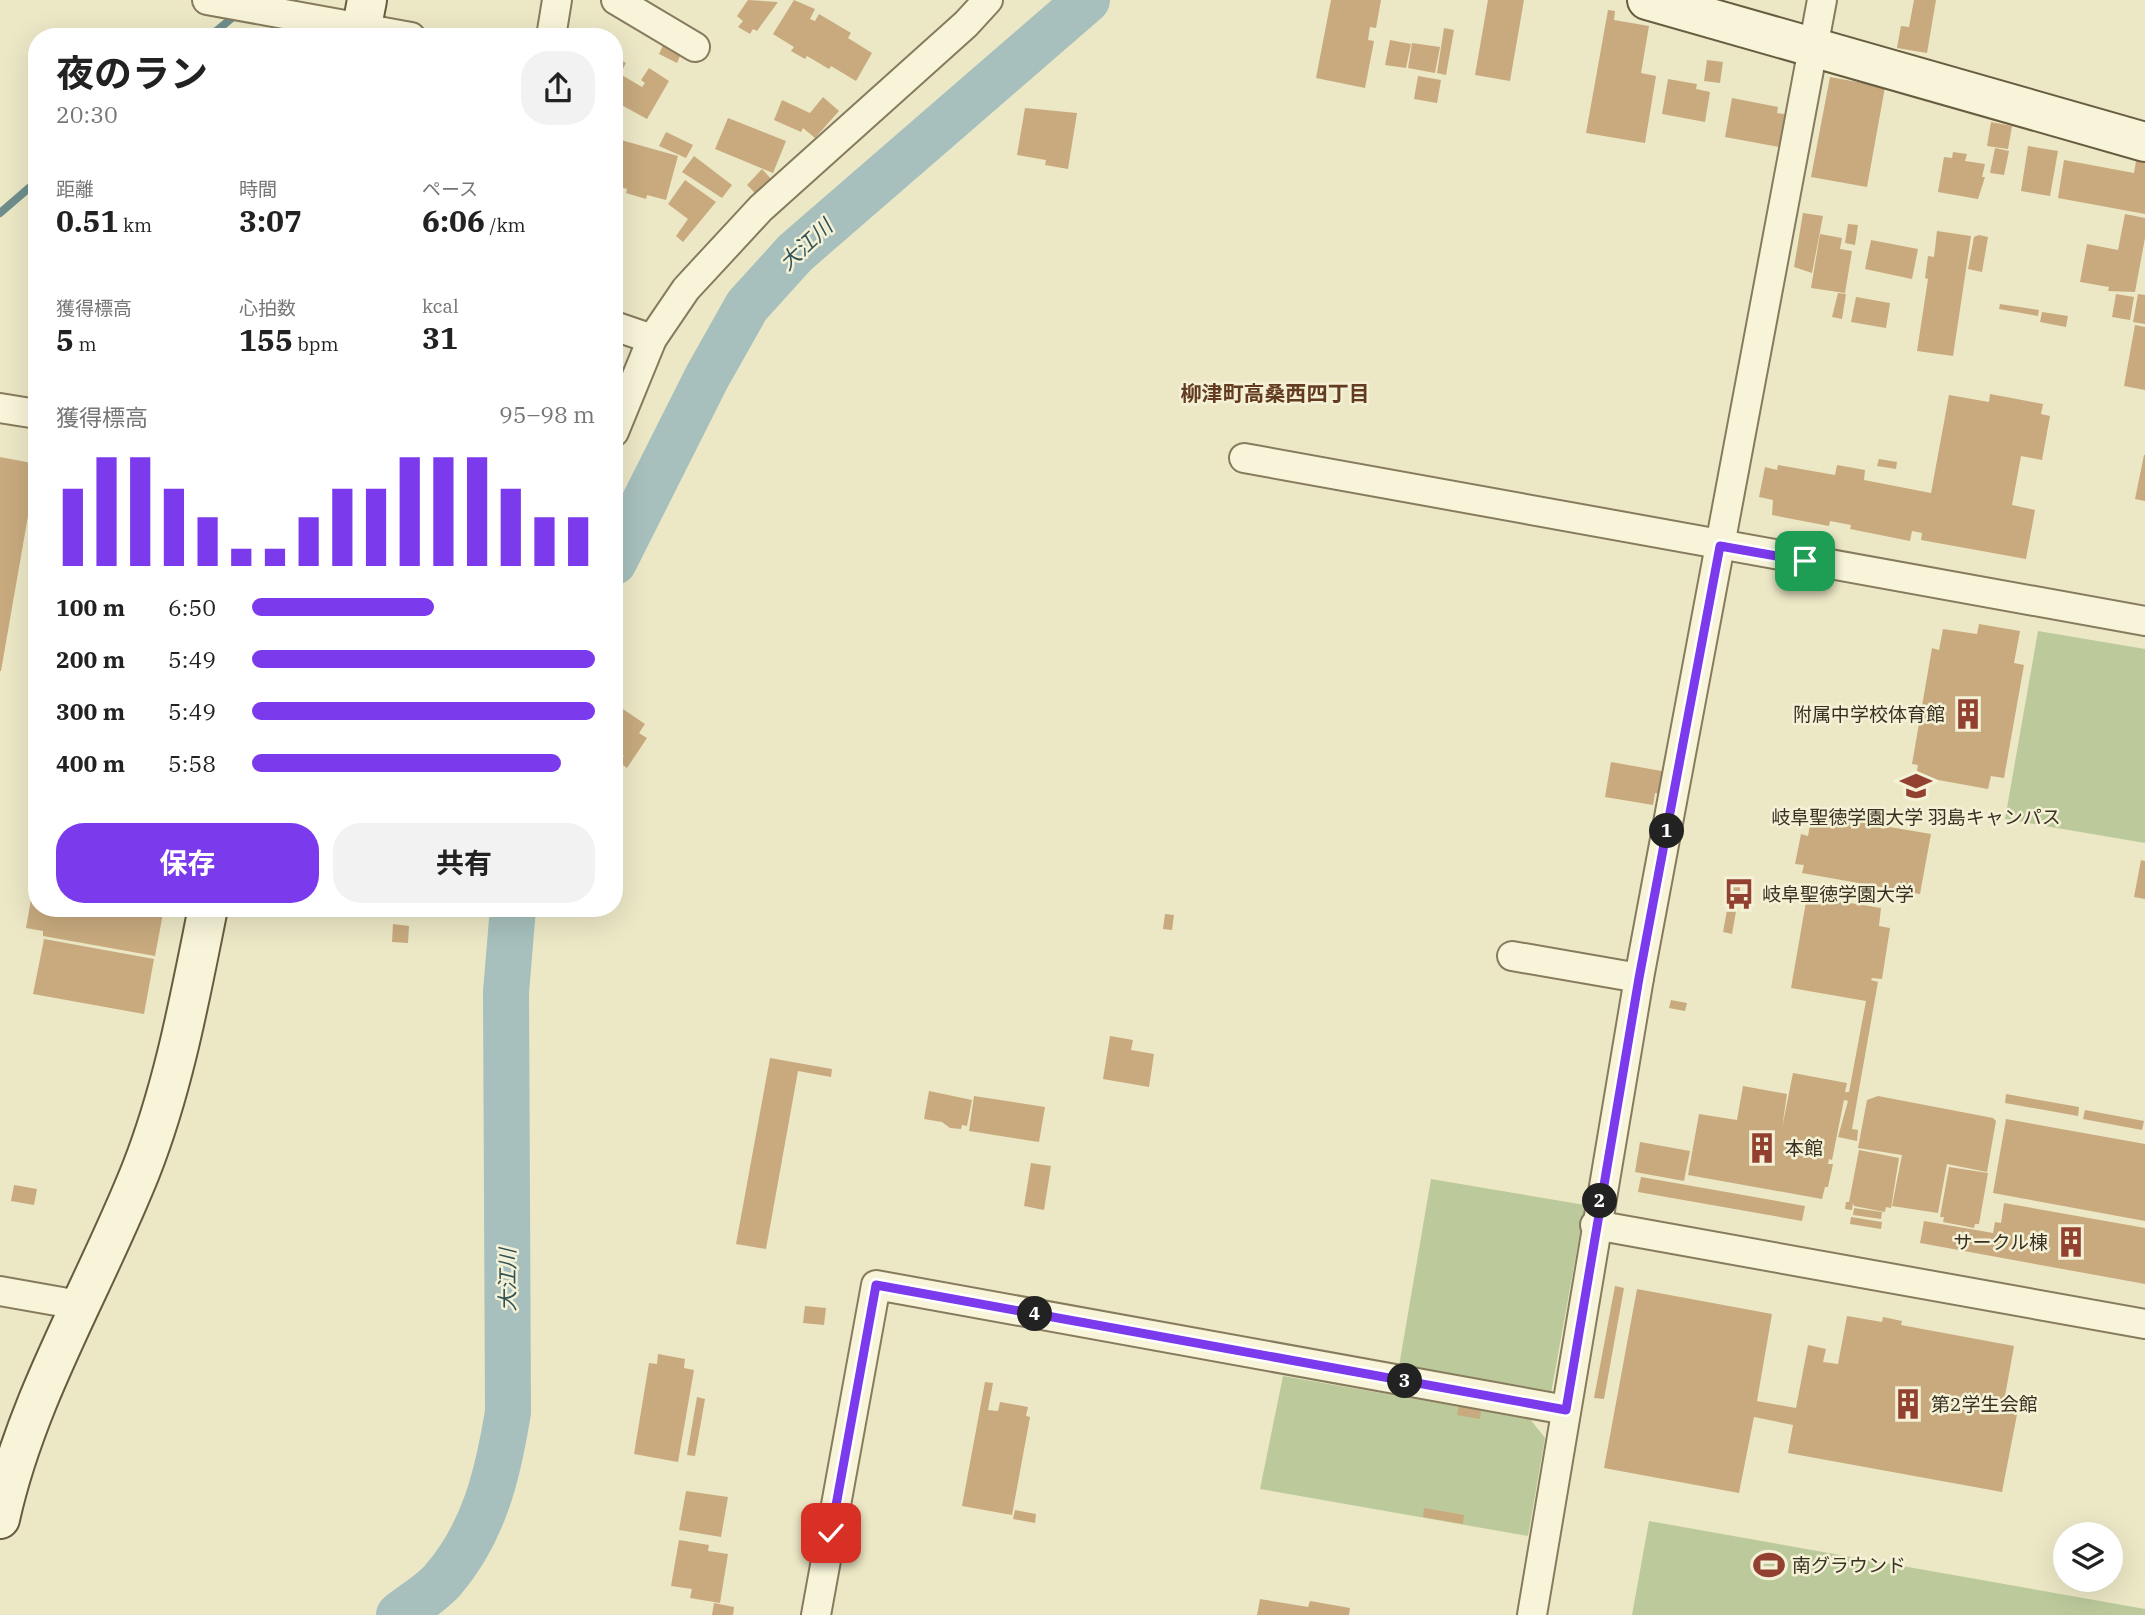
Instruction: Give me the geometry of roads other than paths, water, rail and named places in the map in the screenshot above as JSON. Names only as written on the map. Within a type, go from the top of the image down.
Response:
[{"type":"street","points":[[206,0],[363,21],[384,28]]},
{"type":"street","points":[[552,28],[557,0]]},
{"type":"street","points":[[617,0],[695,47]]},
{"type":"street","points":[[623,410],[652,339],[686,289],[761,208],[967,24],[988,0]]},
{"type":"street","points":[[1647,0],[2145,142]]},
{"type":"street","points":[[1532,1615],[1595,1225],[1639,978],[1822,0]]},
{"type":"street","points":[[623,329],[652,339]]},
{"type":"street","points":[[0,408],[28,413]]},
{"type":"street","points":[[1244,458],[2145,621]]},
{"type":"street","points":[[0,1519],[11,1474],[79,1305],[141,1169],[166,1098],[206,917]]},
{"type":"street","points":[[1512,956],[1639,978]]},
{"type":"street","points":[[1595,1225],[2145,1324]]},
{"type":"street","points":[[816,1615],[876,1285],[1566,1410]]},
{"type":"street","points":[[0,1291],[79,1305]]},
{"type":"waterway","name":"大江川","points":[[623,544],[707,377],[747,306],[795,253],[1087,0]]},
{"type":"waterway","points":[[220,28],[238,13]]},
{"type":"waterway","points":[[0,213],[28,189]]},
{"type":"waterway","name":"大江川","points":[[399,1615],[442,1581],[469,1543],[494,1480],[508,1412],[506,992],[512,917]]},
{"type":"place","name":"附属中学校体育館","points":[[1968,714]]},
{"type":"place","name":"岐阜聖徳学園大学 羽島キャンパス","points":[[1916,786]]},
{"type":"place","name":"岐阜聖徳学園大学","points":[[1739,894]]},
{"type":"place","name":"本館","points":[[1762,1148]]},
{"type":"place","name":"サークル棟","points":[[2071,1242]]},
{"type":"place","name":"第2学生会館","points":[[1908,1404]]},
{"type":"place","name":"南グラウンド","points":[[1769,1565]]},
{"type":"district","name":"柳津町高桑西四丁目","points":[[1275,394]]}]
